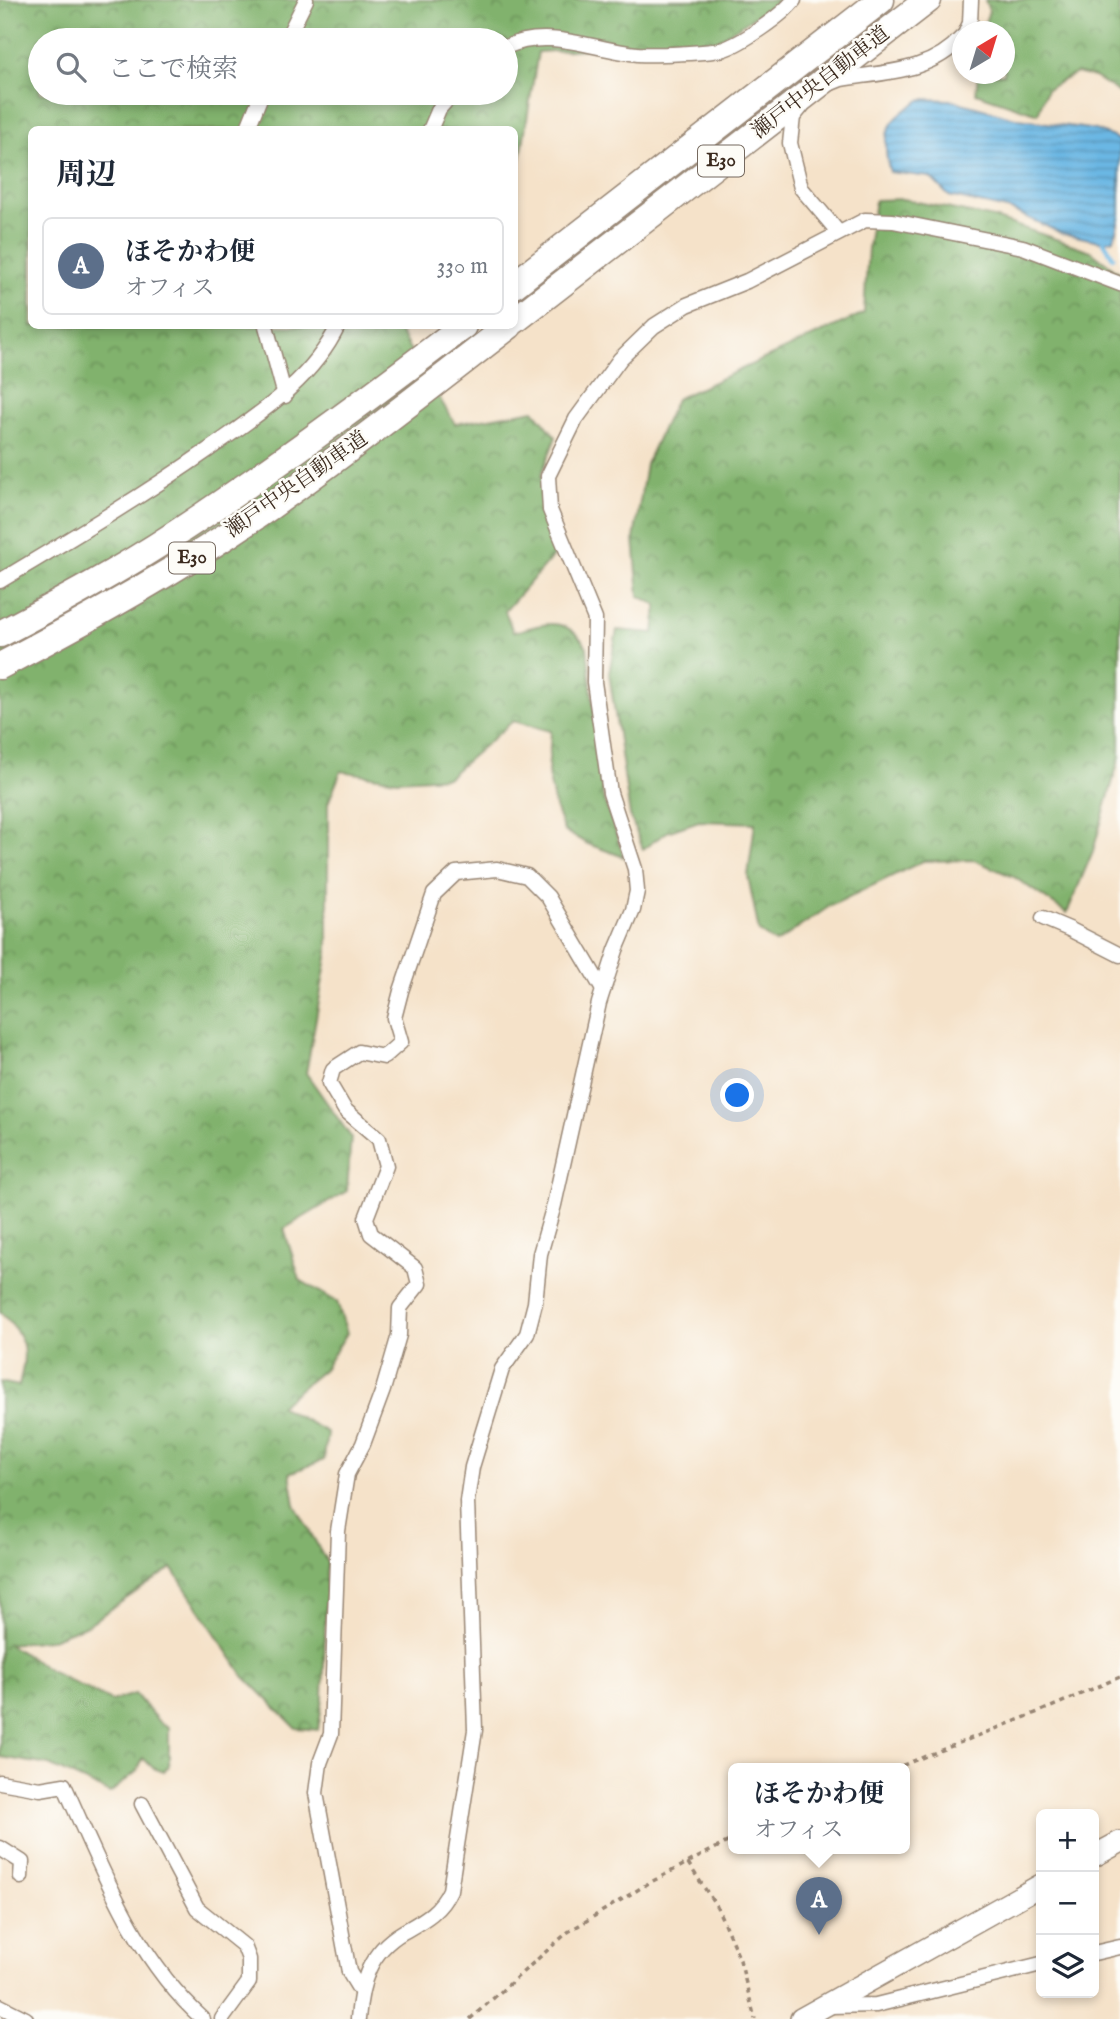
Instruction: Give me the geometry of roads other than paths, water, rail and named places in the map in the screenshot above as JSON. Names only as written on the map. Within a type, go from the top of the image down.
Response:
[{"type":"highway","name":"瀬戸中央自動車道","points":[[518,282],[881,0]]},
{"type":"highway","name":"瀬戸中央自動車道","points":[[518,318],[928,0]]},
{"type":"highway","name":"瀬戸中央自動車道","points":[[0,635],[173,536],[355,409],[459,329]]},
{"type":"highway","name":"瀬戸中央自動車道","points":[[0,666],[89,620],[190,560],[270,507],[505,329]]},
{"type":"street","points":[[292,28],[306,0]]},
{"type":"street","points":[[518,41],[523,39],[570,40],[638,54],[724,49],[759,29],[789,7],[794,0]]},
{"type":"street","points":[[970,21],[971,0]]},
{"type":"street","points":[[839,233],[801,188],[790,142],[793,117],[814,92],[841,79],[927,64],[952,49]]},
{"type":"street","points":[[249,126],[256,105]]},
{"type":"street","points":[[432,126],[442,105]]},
{"type":"street","points":[[358,2019],[360,1990],[370,1963],[382,1947],[433,1915],[444,1903],[450,1890],[475,1730],[467,1501],[472,1467],[502,1369],[527,1334],[535,1303],[540,1254],[554,1205],[603,990],[633,910],[637,891],[635,869],[610,793],[594,682],[595,620],[550,510],[548,476],[576,419],[621,359],[654,326],[687,305],[747,281],[865,220],[893,221],[1023,247],[1120,284]]},
{"type":"street","points":[[267,329],[285,396]]},
{"type":"street","points":[[0,581],[155,487],[285,396],[317,359],[336,329]]},
{"type":"street","points":[[360,1990],[349,1972],[316,1793],[320,1763],[331,1734],[338,1531],[346,1474],[363,1444],[383,1390],[399,1335],[400,1308],[419,1284],[415,1268],[371,1234],[366,1218],[386,1166],[379,1139],[345,1110],[330,1083],[332,1069],[359,1052],[384,1057],[401,1042],[394,1018],[401,991],[435,894],[456,873],[497,869],[527,876],[548,897],[603,990]]},
{"type":"street","points":[[1043,918],[1120,955]]},
{"type":"street","points":[[0,1782],[40,1789],[64,1785],[114,1893],[144,1947],[181,2000],[203,2019]]},
{"type":"street","points":[[142,1804],[197,1908],[244,1946],[249,1959],[249,1982],[222,2019]]},
{"type":"street","points":[[1099,1853],[1120,1842]]},
{"type":"street","points":[[0,1848],[22,1862],[21,1877]]},
{"type":"street","points":[[801,2019],[1036,1888]]},
{"type":"street","points":[[1099,1952],[1120,1948]]},
{"type":"street","points":[[824,2006],[876,2005],[1036,1965]]},
{"type":"street","points":[[0,2006],[26,2019]]},
{"type":"water","points":[[922,99],[951,100],[1019,119],[1096,130],[1120,140],[1120,215],[1114,239],[1104,242],[1061,233],[1011,210],[949,196],[930,177],[890,172],[886,147],[890,128],[894,120]]},
{"type":"waterway","points":[[1104,242],[1113,257]]},
{"type":"place","name":"ほそかわ便","points":[[819,1935]]}]
